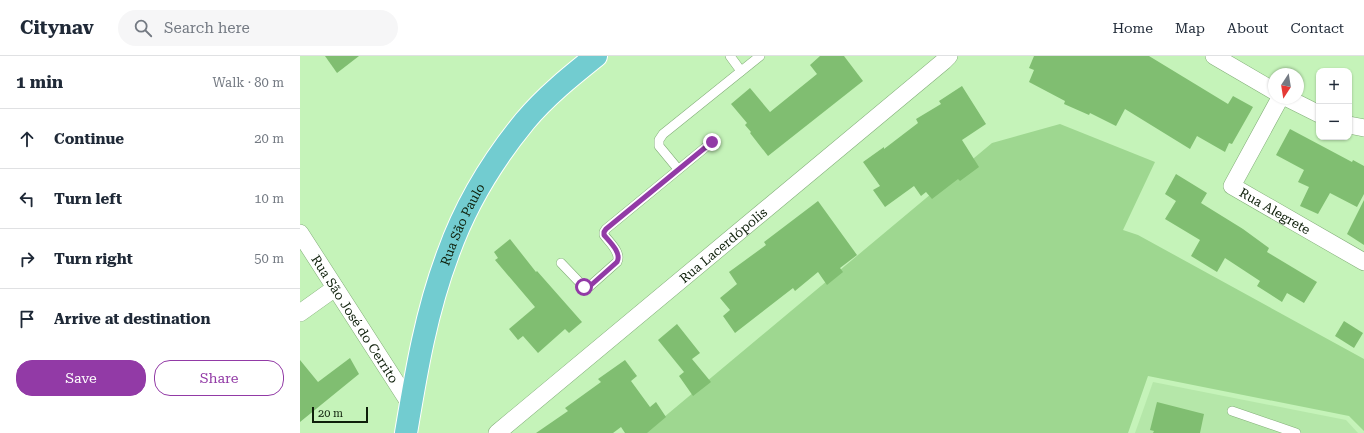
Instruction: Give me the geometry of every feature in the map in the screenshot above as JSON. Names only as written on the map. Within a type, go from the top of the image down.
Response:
[{"type":"main road","name":"Rua São Paulo","points":[[406,433],[418,365],[437,284],[450,246],[471,201],[493,165],[526,121],[564,81],[596,56]]},
{"type":"street","name":"Rua Lacerdópolis","points":[[496,433],[938,67],[949,56]]},
{"type":"street","points":[[1214,56],[1268,88]]},
{"type":"street","name":"Rua Alegrete","points":[[1277,104],[1232,186],[1364,262]]},
{"type":"street","points":[[1299,104],[1316,112]]},
{"type":"street","points":[[1352,125],[1364,128]]},
{"type":"street","name":"Rua São José do Cerrito","points":[[300,233],[410,404]]},
{"type":"street","points":[[300,313],[335,288]]},
{"type":"lane","points":[[730,56],[741,71]]},
{"type":"lane","points":[[678,169],[660,146],[659,140],[663,134],[760,56]]},
{"type":"lane","points":[[561,263],[584,287],[587,288],[590,286],[617,262],[619,258],[618,254],[604,235],[606,229],[712,142]]},
{"type":"lane","points":[[1232,411],[1296,433]]},
{"type":"shaded area","points":[[1060,124],[1155,162],[1123,230],[1138,235],[1364,359],[1364,431],[1349,416],[1148,376],[1128,433],[645,433],[992,143]]},
{"type":"shaded area","points":[[1153,382],[1346,420],[1358,433],[1135,433]]},
{"type":"building","points":[[325,56],[359,56],[337,73]]},
{"type":"building","points":[[820,56],[844,56],[863,81],[768,156],[750,133],[751,132],[745,125],[747,123],[731,104],[750,88],[770,112],[817,74],[810,65]]},
{"type":"building","points":[[1034,56],[1149,56],[1228,104],[1233,96],[1253,107],[1232,144],[1229,143],[1225,152],[1197,136],[1190,149],[1125,109],[1116,126],[1090,113],[1089,115],[1064,104],[1065,101],[1029,82],[1034,70],[1029,68]]},
{"type":"building","points":[[962,86],[986,124],[962,140],[979,167],[960,181],[958,179],[932,199],[926,192],[921,196],[914,186],[885,207],[873,190],[880,186],[863,162],[884,147],[884,149],[918,123],[916,119],[941,104],[939,101]]},
{"type":"building","points":[[1290,129],[1352,162],[1353,160],[1364,166],[1364,194],[1357,207],[1330,193],[1318,214],[1300,206],[1309,187],[1298,182],[1304,170],[1276,155]]},
{"type":"building","points":[[1176,174],[1207,193],[1201,203],[1243,229],[1269,248],[1267,252],[1317,282],[1304,303],[1287,293],[1282,302],[1257,286],[1260,281],[1225,258],[1217,272],[1191,256],[1200,240],[1165,219],[1176,201],[1165,194]]},
{"type":"building","points":[[1364,200],[1364,245],[1347,234]]},
{"type":"building","points":[[818,201],[857,255],[840,268],[843,272],[827,285],[818,272],[795,291],[793,288],[735,333],[723,316],[730,310],[720,298],[737,284],[729,272],[766,245],[764,242]]},
{"type":"building","points":[[510,239],[536,272],[537,271],[582,322],[569,333],[565,329],[538,353],[523,336],[518,340],[509,329],[535,307],[495,260],[498,258],[494,252]]},
{"type":"building","points":[[1344,321],[1363,333],[1354,348],[1335,336]]},
{"type":"building","points":[[677,324],[700,353],[692,359],[711,382],[693,396],[679,376],[684,372],[658,340]]},
{"type":"building","points":[[350,358],[359,374],[300,422],[300,360],[318,382]]},
{"type":"building","points":[[625,360],[637,376],[631,381],[650,407],[656,402],[666,417],[647,433],[625,433],[621,427],[613,433],[536,433],[568,411],[565,408],[601,382],[598,379]]},
{"type":"building","points":[[1157,402],[1204,414],[1200,433],[1153,433],[1154,431],[1150,430]]},
{"type":"route","points":[[584,287],[587,288],[590,286],[617,262],[619,258],[618,254],[604,235],[606,229],[712,142]]}]
